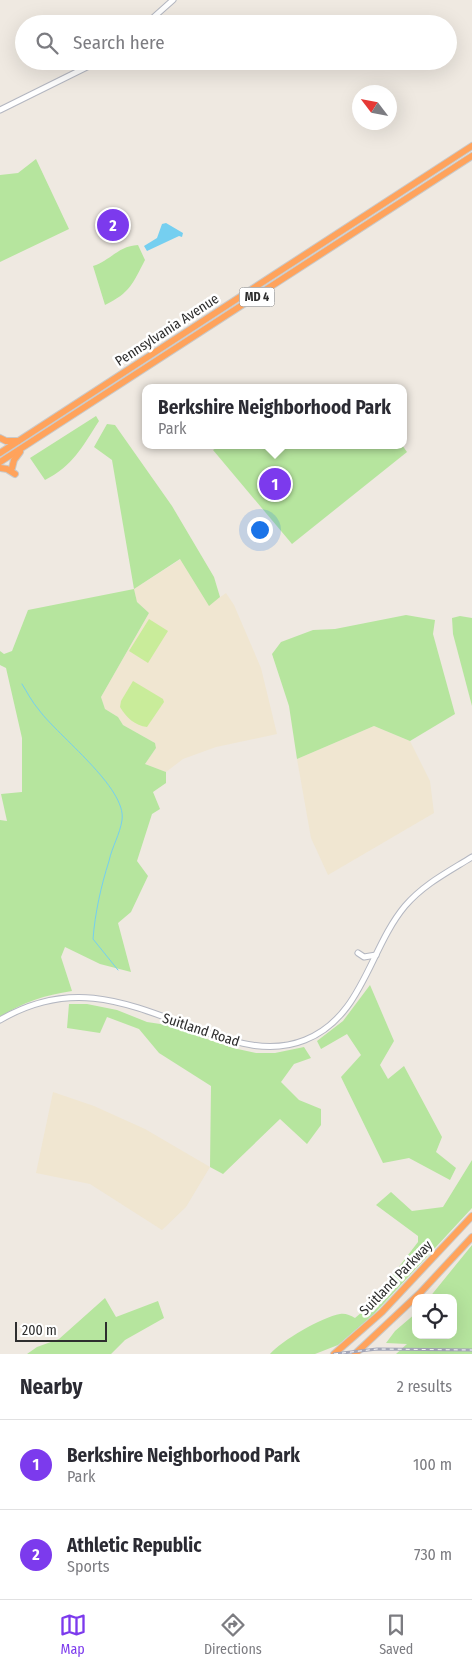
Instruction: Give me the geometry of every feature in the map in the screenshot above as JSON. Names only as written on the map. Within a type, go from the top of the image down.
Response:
[{"type":"highway","name":"Pennsylvania Avenue","points":[[0,453],[472,146]]},
{"type":"highway","name":"Pennsylvania Avenue","points":[[0,462],[472,156]]},
{"type":"highway","points":[[0,438],[6,441],[19,440]]},
{"type":"highway","points":[[0,468],[14,471],[15,457],[29,444]]},
{"type":"highway","name":"Suitland Parkway","points":[[334,1354],[382,1312],[472,1216]]},
{"type":"highway","name":"Suitland Parkway","points":[[354,1354],[420,1293],[472,1237]]},
{"type":"main road","points":[[156,15],[173,0]]},
{"type":"main road","points":[[0,110],[81,70]]},
{"type":"main road","name":"Suitland Road","points":[[0,1020],[31,1004],[46,1000],[79,996],[96,997],[125,1004],[237,1042],[262,1047],[289,1045],[315,1035],[338,1018],[359,989],[392,925],[413,898],[438,877],[472,857]]},
{"type":"main road","points":[[358,954],[364,957],[376,955]]},
{"type":"shaded area","points":[[181,559],[209,605],[226,593],[234,605],[261,668],[277,734],[216,747],[183,759],[166,772],[145,764],[156,748],[155,743],[123,725],[118,717],[105,709],[101,697],[149,613],[137,602],[134,589]]},
{"type":"shaded area","points":[[374,726],[410,741],[430,781],[434,813],[328,875],[311,838],[297,759]]},
{"type":"shaded area","points":[[53,1092],[94,1106],[145,1129],[210,1167],[186,1207],[162,1230],[90,1184],[36,1173]]},
{"type":"green space","points":[[36,159],[69,229],[0,262],[0,175],[18,173]]},
{"type":"green space","points":[[138,245],[145,260],[137,275],[125,292],[105,305],[93,266],[125,248]]},
{"type":"green space","points":[[96,416],[99,421],[76,455],[63,469],[45,480],[30,458]]},
{"type":"green space","points":[[107,424],[115,425],[172,506],[214,577],[220,597],[209,606],[180,559],[134,589],[112,460],[94,447]]},
{"type":"green space","points":[[405,449],[407,452],[292,544],[213,450]]},
{"type":"green space","points":[[134,589],[137,602],[149,613],[101,697],[105,709],[118,717],[123,725],[155,743],[156,748],[145,764],[166,772],[166,783],[153,792],[160,809],[152,814],[137,861],[148,876],[131,912],[118,923],[131,972],[100,964],[65,947],[61,957],[72,991],[34,1000],[0,1017],[0,820],[7,821],[1,794],[22,792],[22,738],[6,668],[0,665],[0,651],[4,654],[12,651],[28,610]]},
{"type":"green space","points":[[406,615],[435,620],[433,634],[455,714],[410,741],[374,726],[297,759],[289,706],[272,654],[281,642],[313,630],[335,629]]},
{"type":"green space","points":[[460,616],[472,618],[472,706],[453,634],[452,618]]},
{"type":"green space","points":[[149,619],[168,631],[148,663],[129,651]]},
{"type":"green space","points":[[133,681],[163,699],[164,702],[147,727],[131,720],[120,707],[121,701]]},
{"type":"green space","points":[[370,985],[394,1041],[380,1065],[388,1079],[404,1066],[442,1137],[436,1152],[456,1168],[450,1180],[409,1158],[383,1163],[341,1077],[361,1055],[347,1034],[321,1049],[317,1041],[343,1021]]},
{"type":"green space","points":[[69,1004],[87,1004],[117,1010],[147,1022],[167,1025],[233,1048],[256,1053],[275,1053],[304,1047],[311,1058],[294,1064],[281,1082],[299,1100],[321,1109],[321,1125],[307,1144],[280,1119],[223,1174],[210,1167],[211,1086],[159,1053],[139,1029],[107,1017],[100,1033],[67,1028]]},
{"type":"green space","points":[[472,1160],[472,1208],[374,1314],[338,1345],[315,1354],[270,1354],[292,1336],[332,1316],[342,1314],[355,1318],[368,1307],[418,1242],[418,1236],[376,1205],[391,1192],[412,1211],[443,1207]]},
{"type":"green space","points":[[472,1245],[472,1354],[396,1354],[407,1344],[386,1343],[395,1331],[412,1316],[412,1339],[457,1339],[457,1294],[432,1294]]},
{"type":"green space","points":[[105,1298],[116,1317],[158,1301],[164,1318],[125,1340],[111,1354],[27,1354],[37,1347],[59,1339]]},
{"type":"water","points":[[166,223],[183,233],[182,237],[179,236],[147,251],[144,246],[157,238],[162,224]]},
{"type":"waterway","points":[[22,684],[34,704],[48,721],[103,778],[121,807],[121,825],[101,890],[93,939],[118,970]]},
{"type":"railway","points":[[334,1354],[377,1349],[472,1350]]},
{"type":"place","name":"Athletic Republic","points":[[113,225]]},
{"type":"place","name":"Berkshire Neighborhood Park","points":[[275,484]]}]
